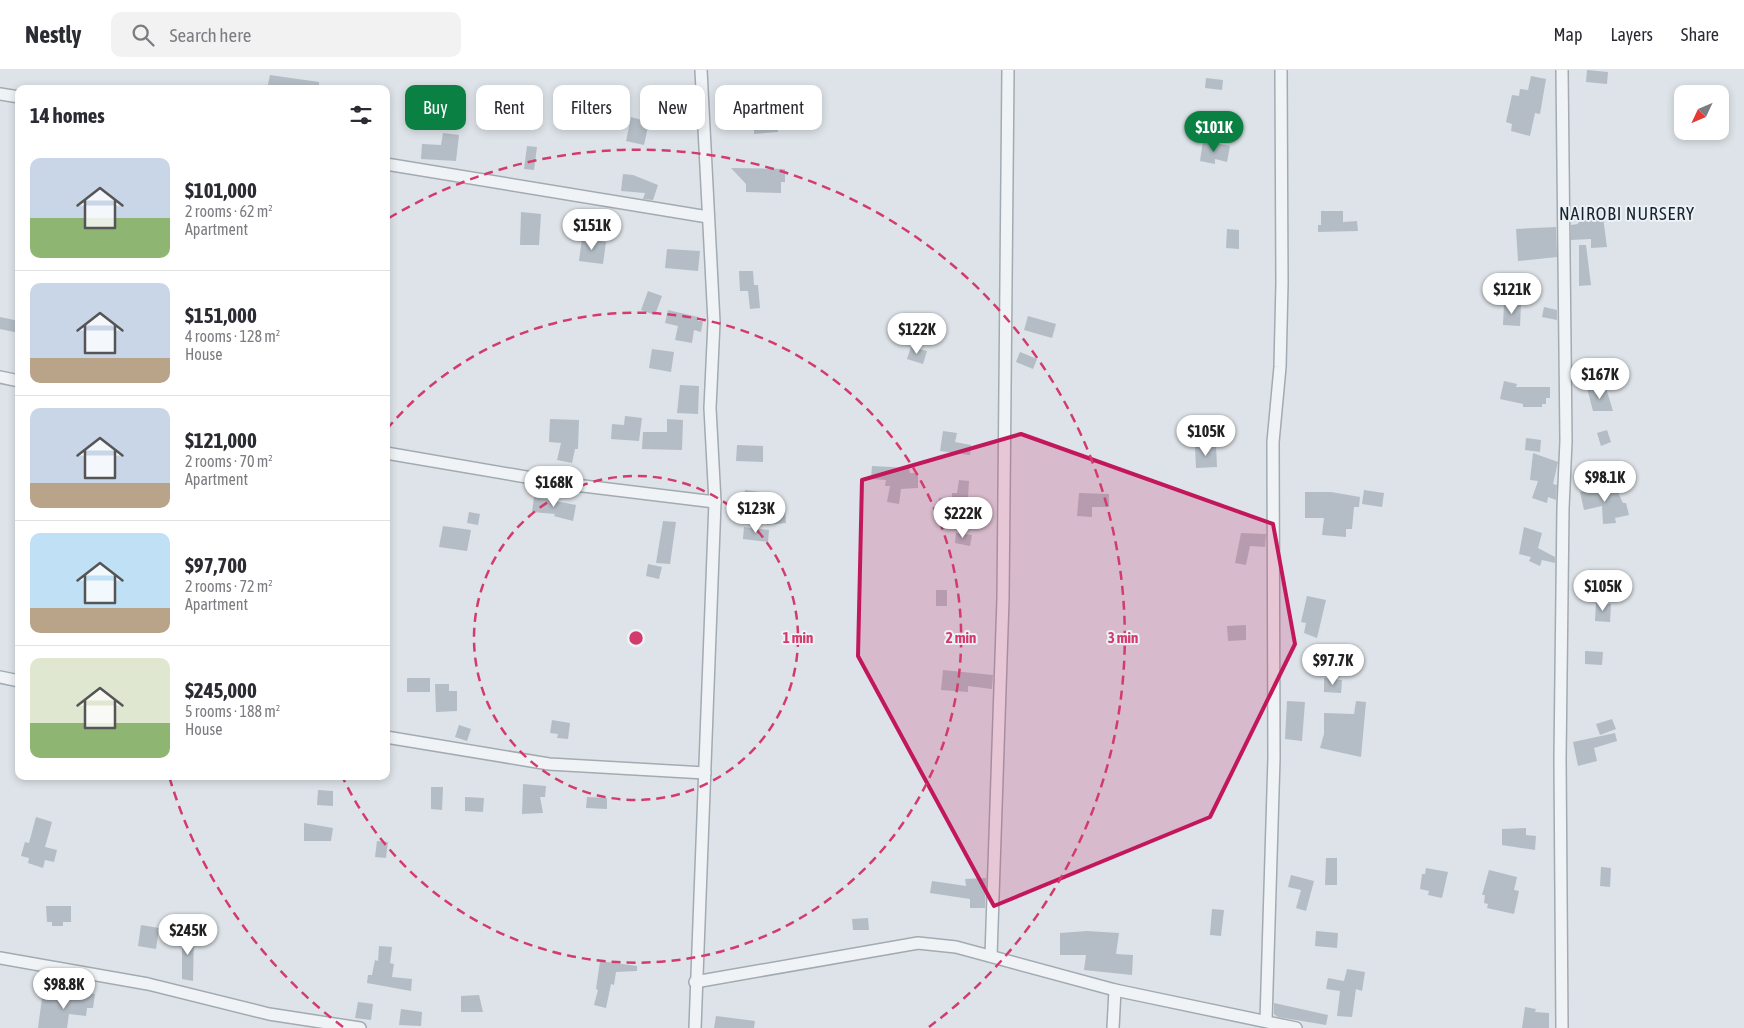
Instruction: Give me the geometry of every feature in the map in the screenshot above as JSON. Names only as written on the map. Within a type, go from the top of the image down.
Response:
[{"type":"street","points":[[694,1028],[715,502],[710,408],[714,322],[701,70]]},
{"type":"street","points":[[991,956],[1003,599],[1008,70]]},
{"type":"street","points":[[1266,1021],[1274,758],[1273,442],[1280,367],[1282,284],[1281,70]]},
{"type":"street","points":[[1562,70],[1566,440],[1563,508],[1560,759],[1562,1028]]},
{"type":"street","points":[[0,94],[15,96]]},
{"type":"street","points":[[390,165],[708,217]]},
{"type":"street","points":[[0,377],[15,380]]},
{"type":"street","points":[[390,454],[567,484],[715,502]]},
{"type":"street","points":[[0,677],[15,680]]},
{"type":"street","points":[[390,738],[549,764],[705,773]]},
{"type":"street","points":[[695,982],[918,943],[956,947],[1115,990],[1296,1028]]},
{"type":"street","points":[[0,958],[148,984],[269,1014],[360,1028]]},
{"type":"street","points":[[1113,1028],[1115,990]]},
{"type":"highlighted area","points":[[1021,434],[1273,524],[1295,644],[1210,817],[994,906],[858,656],[862,480]]},
{"type":"building","points":[[1587,70],[1608,72],[1607,84],[1586,82]]},
{"type":"building","points":[[270,75],[319,82],[319,85],[268,85]]},
{"type":"building","points":[[1531,76],[1546,79],[1540,114],[1535,113],[1530,136],[1511,131],[1512,124],[1506,122],[1512,95],[1519,96],[1520,89],[1528,90]]},
{"type":"building","points":[[1206,78],[1223,80],[1222,90],[1205,88]]},
{"type":"building","points":[[631,117],[640,120],[640,130],[647,130],[644,145],[626,141],[628,130],[630,130]]},
{"type":"building","points":[[754,130],[778,130],[778,132],[754,134]]},
{"type":"building","points":[[443,133],[459,135],[456,161],[421,159],[422,144],[441,145]]},
{"type":"building","points":[[1203,141],[1230,146],[1227,162],[1215,159],[1215,164],[1200,161]]},
{"type":"building","points":[[527,146],[537,147],[534,170],[524,169]]},
{"type":"building","points":[[731,168],[785,169],[785,182],[781,182],[781,193],[746,192],[746,184]]},
{"type":"building","points":[[623,174],[633,175],[658,185],[653,200],[643,199],[645,193],[621,191]]},
{"type":"building","points":[[1321,211],[1343,211],[1343,222],[1357,221],[1358,231],[1318,232],[1318,225],[1321,225]]},
{"type":"building","points":[[521,212],[541,214],[539,245],[520,245]]},
{"type":"building","points":[[1603,217],[1607,247],[1591,248],[1591,239],[1571,240],[1571,225],[1578,224],[1579,219]]},
{"type":"building","points":[[1556,227],[1557,257],[1518,261],[1516,229]]},
{"type":"building","points":[[1227,229],[1239,230],[1239,249],[1226,248]]},
{"type":"building","points":[[582,238],[606,242],[603,264],[579,261]]},
{"type":"building","points":[[1579,245],[1586,245],[1591,285],[1579,286]]},
{"type":"building","points":[[667,249],[700,251],[698,271],[665,268]]},
{"type":"building","points":[[739,271],[753,271],[754,285],[758,285],[760,308],[750,309],[748,291],[740,291]]},
{"type":"building","points":[[648,291],[662,296],[655,315],[641,310]]},
{"type":"building","points":[[1504,303],[1521,304],[1520,326],[1503,325]]},
{"type":"building","points":[[1544,307],[1557,310],[1557,320],[1542,317]]},
{"type":"building","points":[[668,310],[698,317],[698,321],[703,321],[701,332],[694,330],[692,343],[675,340],[678,326],[665,323]]},
{"type":"building","points":[[1028,316],[1056,324],[1052,338],[1024,330]]},
{"type":"building","points":[[0,317],[15,320],[15,332],[0,329]]},
{"type":"building","points":[[911,347],[927,351],[923,364],[907,359]]},
{"type":"building","points":[[652,349],[674,352],[671,372],[649,368]]},
{"type":"building","points":[[1020,352],[1037,359],[1033,369],[1016,362]]},
{"type":"building","points":[[1504,381],[1517,384],[1516,387],[1550,387],[1550,398],[1546,398],[1546,404],[1542,404],[1542,407],[1523,407],[1523,404],[1500,399]]},
{"type":"building","points":[[680,385],[699,386],[698,414],[677,413]]},
{"type":"building","points":[[1587,388],[1606,388],[1613,411],[1593,411]]},
{"type":"building","points":[[625,416],[642,418],[639,441],[611,439],[612,424],[624,425]]},
{"type":"building","points":[[550,419],[579,420],[578,449],[575,449],[572,463],[557,460],[561,443],[549,442]]},
{"type":"building","points":[[667,419],[683,420],[682,450],[642,449],[643,432],[667,432]]},
{"type":"building","points":[[1607,430],[1611,442],[1601,446],[1597,433]]},
{"type":"building","points":[[943,431],[957,433],[955,442],[971,445],[970,455],[940,451]]},
{"type":"building","points":[[1526,438],[1541,440],[1540,452],[1525,450]]},
{"type":"building","points":[[737,445],[763,446],[763,462],[736,461]]},
{"type":"building","points":[[1216,445],[1217,467],[1196,468],[1195,446]]},
{"type":"building","points":[[1533,453],[1558,462],[1553,484],[1557,485],[1556,500],[1548,497],[1547,503],[1532,498],[1538,481],[1530,480]]},
{"type":"building","points":[[872,466],[909,468],[910,473],[918,473],[918,488],[901,489],[899,504],[887,502],[890,486],[885,486],[886,480],[871,479]]},
{"type":"building","points":[[959,480],[969,481],[967,514],[938,508],[939,498],[952,500],[952,493],[957,493]]},
{"type":"building","points":[[1615,486],[1623,503],[1626,503],[1629,515],[1615,518],[1616,523],[1603,524],[1602,506],[1584,510],[1580,492],[1604,487],[1605,490]]},
{"type":"building","points":[[745,490],[769,493],[768,506],[743,504]]},
{"type":"building","points":[[1364,490],[1384,493],[1382,507],[1362,504]]},
{"type":"building","points":[[1305,492],[1331,492],[1360,497],[1359,507],[1354,507],[1352,529],[1346,529],[1346,537],[1322,535],[1324,518],[1305,518]]},
{"type":"building","points":[[1079,493],[1109,494],[1109,507],[1092,507],[1092,517],[1077,516]]},
{"type":"building","points":[[534,497],[576,505],[573,521],[554,516],[555,514],[532,512]]},
{"type":"building","points":[[785,510],[786,523],[767,525],[766,511]]},
{"type":"building","points":[[469,512],[480,514],[478,525],[467,523]]},
{"type":"building","points":[[663,521],[676,522],[670,564],[656,563]]},
{"type":"building","points":[[443,526],[471,530],[467,551],[439,547]]},
{"type":"building","points":[[744,527],[769,530],[768,542],[743,539]]},
{"type":"building","points":[[1524,527],[1542,533],[1538,548],[1555,557],[1555,563],[1542,560],[1540,566],[1529,561],[1531,557],[1519,554]]},
{"type":"building","points":[[956,533],[972,535],[970,546],[955,543]]},
{"type":"building","points":[[1241,533],[1266,534],[1265,547],[1250,546],[1246,565],[1235,563]]},
{"type":"building","points":[[648,564],[662,567],[659,579],[646,576]]},
{"type":"building","points":[[936,590],[947,590],[947,606],[936,606]]},
{"type":"building","points":[[1307,596],[1326,600],[1317,638],[1304,633],[1306,623],[1301,622]]},
{"type":"building","points":[[1596,603],[1611,604],[1610,622],[1595,621]]},
{"type":"building","points":[[1246,625],[1246,640],[1228,641],[1227,626]]},
{"type":"building","points":[[1585,651],[1603,652],[1602,665],[1585,664]]},
{"type":"building","points":[[943,670],[993,675],[992,689],[968,686],[968,692],[941,690]]},
{"type":"building","points":[[407,678],[430,678],[430,692],[407,692]]},
{"type":"building","points":[[1324,678],[1342,680],[1341,693],[1324,692]]},
{"type":"building","points":[[435,684],[449,684],[449,691],[457,691],[457,711],[436,712]]},
{"type":"building","points":[[1287,701],[1305,702],[1302,741],[1285,739]]},
{"type":"building","points":[[1356,701],[1366,702],[1361,757],[1320,748],[1324,734],[1324,713],[1354,714]]},
{"type":"building","points":[[1612,719],[1616,729],[1600,735],[1596,724]]},
{"type":"building","points":[[552,720],[570,723],[568,739],[557,738],[558,734],[550,733]]},
{"type":"building","points":[[459,725],[471,729],[467,741],[455,737]]},
{"type":"building","points":[[1615,733],[1617,741],[1594,748],[1597,761],[1578,766],[1573,742]]},
{"type":"building","points":[[523,784],[546,786],[545,797],[540,797],[543,813],[522,814]]},
{"type":"building","points":[[431,787],[443,787],[442,810],[431,809]]},
{"type":"building","points":[[318,790],[333,791],[333,806],[317,805]]},
{"type":"building","points":[[465,797],[484,798],[483,812],[465,811]]},
{"type":"building","points":[[587,797],[607,798],[607,809],[586,808]]},
{"type":"building","points":[[36,817],[52,822],[45,847],[57,850],[54,862],[45,860],[43,868],[28,863],[29,858],[21,856],[25,842],[29,843]]},
{"type":"building","points":[[304,823],[333,828],[331,841],[304,841]]},
{"type":"building","points":[[1526,828],[1526,835],[1536,836],[1535,850],[1502,845],[1502,829]]},
{"type":"building","points":[[377,841],[388,842],[386,858],[375,857]]},
{"type":"building","points":[[1326,858],[1337,858],[1337,885],[1325,885]]},
{"type":"building","points":[[1601,867],[1611,868],[1610,887],[1600,886]]},
{"type":"building","points":[[1426,868],[1448,872],[1442,898],[1428,895],[1429,891],[1420,889],[1422,874],[1425,874]]},
{"type":"building","points":[[1489,870],[1517,877],[1514,890],[1519,891],[1514,914],[1487,908],[1488,904],[1484,903],[1485,895],[1482,895]]},
{"type":"building","points":[[1291,875],[1314,881],[1306,911],[1296,908],[1301,890],[1288,887]]},
{"type":"building","points":[[986,878],[985,908],[970,908],[970,899],[930,893],[932,881],[966,886],[965,879]]},
{"type":"building","points":[[46,906],[71,906],[71,922],[63,922],[63,926],[52,926],[52,922],[47,922]]},
{"type":"building","points":[[1212,909],[1224,910],[1221,936],[1210,935]]},
{"type":"building","points":[[868,918],[869,930],[853,930],[852,919]]},
{"type":"building","points":[[141,925],[159,928],[156,949],[138,946]]},
{"type":"building","points":[[1087,931],[1119,933],[1116,954],[1133,955],[1132,975],[1084,970],[1086,955],[1060,955],[1060,933]]},
{"type":"building","points":[[1316,931],[1338,933],[1337,948],[1315,946]]},
{"type":"building","points":[[182,932],[194,933],[193,981],[182,979]]},
{"type":"building","points":[[379,946],[392,947],[390,963],[394,964],[392,977],[412,979],[411,991],[367,983],[368,975],[372,975],[375,960],[378,961]]},
{"type":"building","points":[[600,961],[637,966],[637,971],[616,972],[614,985],[611,984],[606,1008],[594,1005],[598,990],[596,989]]},
{"type":"building","points":[[1347,969],[1365,972],[1362,991],[1356,989],[1352,1017],[1337,1016],[1340,991],[1326,989],[1328,978],[1344,981]]},
{"type":"building","points":[[79,991],[95,994],[93,1008],[87,1008],[86,1016],[69,1014],[67,1028],[38,1028],[42,998],[63,1000],[64,994],[78,996]]},
{"type":"building","points":[[479,995],[483,1012],[461,1012],[461,996]]},
{"type":"building","points":[[358,1002],[373,1004],[371,1020],[355,1018]]},
{"type":"building","points":[[1274,1003],[1328,1015],[1326,1025],[1278,1017],[1274,1014]]},
{"type":"building","points":[[1525,1007],[1536,1009],[1535,1012],[1549,1013],[1549,1028],[1522,1028]]},
{"type":"building","points":[[401,1009],[422,1012],[421,1026],[399,1025]]},
{"type":"building","points":[[716,1016],[755,1021],[754,1028],[714,1028]]},
{"type":"district","name":"NAIROBI NURSERY","points":[[1627,214]]}]
